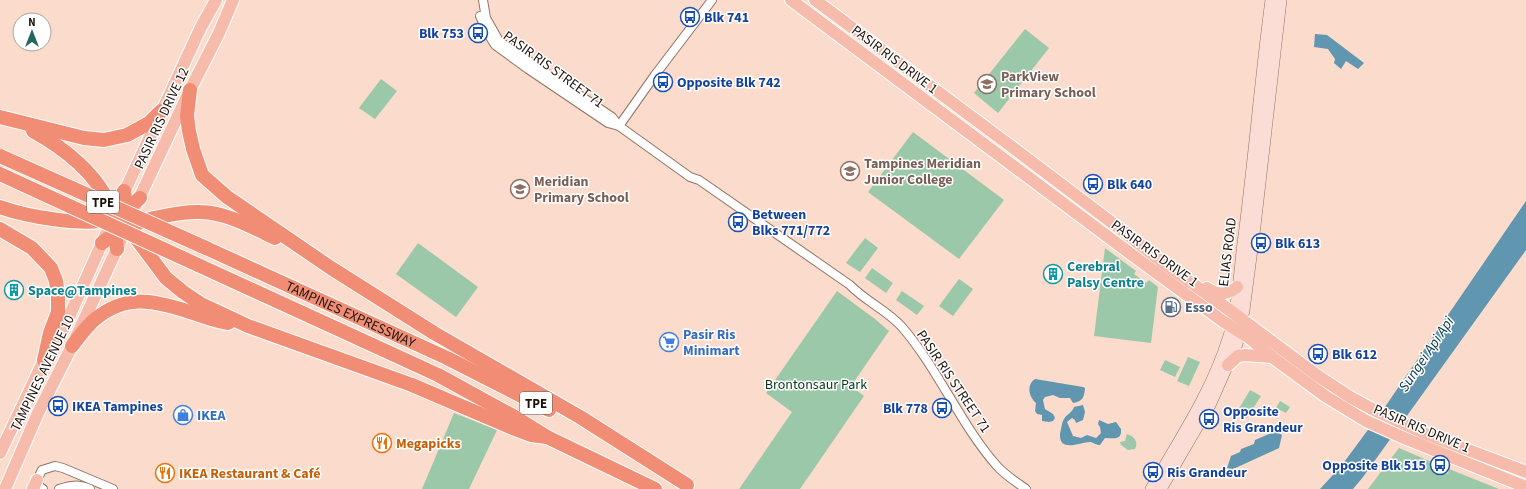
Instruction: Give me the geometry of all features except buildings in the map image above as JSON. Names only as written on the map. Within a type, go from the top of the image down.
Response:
[{"type":"highway","points":[[190,90],[187,116],[193,149],[202,175],[227,197],[331,268],[434,333],[580,417],[690,487]]},
{"type":"highway","points":[[0,117],[19,123],[84,138],[104,140],[127,135],[149,122],[161,110]]},
{"type":"highway","points":[[19,123],[57,145],[80,165],[101,188],[109,204],[119,214]]},
{"type":"highway","name":"TAMPINES EXPRESSWAY","points":[[0,156],[447,358],[525,397],[690,487]]},
{"type":"highway","name":"TAMPINES EXPRESSWAY","points":[[0,174],[438,375],[513,416],[547,437],[654,489]]},
{"type":"highway","points":[[117,249],[121,229],[119,214],[124,191]]},
{"type":"highway","points":[[0,207],[10,211],[51,219],[94,222],[119,214],[140,198]]},
{"type":"highway","points":[[102,243],[121,229],[167,215],[184,212],[201,212],[221,216],[255,228],[331,268]]},
{"type":"highway","points":[[0,229],[32,248],[50,268],[56,281],[58,312],[50,333],[44,360]]},
{"type":"highway","points":[[121,229],[162,273],[183,292],[201,304],[248,326],[412,385],[531,435],[547,437]]},
{"type":"highway","points":[[72,346],[93,321],[108,310],[121,304],[137,301],[151,301],[221,322],[248,326]]},
{"type":"main road","name":"PASIR RIS DRIVE 12","points":[[124,191],[161,110],[201,27],[216,0]]},
{"type":"main road","name":"PASIR RIS DRIVE 12","points":[[121,229],[140,198],[190,90],[219,34],[233,0]]},
{"type":"main road","name":"PASIR RIS DRIVE 1","points":[[791,0],[1143,262],[1350,397],[1412,428],[1526,472]]},
{"type":"main road","name":"PASIR RIS DRIVE 1","points":[[815,0],[1183,277],[1237,323],[1248,337],[1311,387],[1366,421],[1404,438],[1526,487]]},
{"type":"main road","name":"ELIAS ROAD","points":[[1161,489],[1210,405],[1237,344],[1238,287],[1253,170],[1270,0]]},
{"type":"main road","name":"ELIAS ROAD","points":[[1150,489],[1205,395],[1237,323],[1257,210],[1281,0]]},
{"type":"main road","points":[[102,243],[119,214]]},
{"type":"main road","name":"TAMPINES AVENUE 10","points":[[0,453],[44,360],[64,328],[102,243]]},
{"type":"main road","name":"TAMPINES AVENUE 10","points":[[4,489],[38,413],[72,346],[117,249]]},
{"type":"main road","points":[[1183,277],[1200,284],[1214,293],[1228,294],[1238,287]]},
{"type":"main road","points":[[1228,365],[1238,356],[1245,355],[1272,357]]},
{"type":"street","name":"PASIR RIS STREET 71","points":[[478,0],[477,5],[481,20],[495,45],[608,123],[619,126]]},
{"type":"street","name":"PASIR RIS STREET 71","points":[[483,0],[486,18],[499,41],[612,117],[619,126],[690,177],[699,180],[746,212],[886,312],[901,326],[916,346],[973,434],[992,460],[998,467],[1026,489]]},
{"type":"street","points":[[619,126],[655,75],[712,0]]},
{"type":"street","points":[[38,486],[42,470],[55,466],[113,489]]},
{"type":"street","points":[[59,489],[80,485],[90,489]]},
{"type":"green space","points":[[1025,29],[1049,48],[998,113],[974,93]]},
{"type":"green space","points":[[381,79],[397,91],[375,119],[359,108]]},
{"type":"green space","points":[[913,132],[1004,200],[959,259],[868,192]]},
{"type":"green space","points":[[865,238],[878,248],[860,272],[846,263]]},
{"type":"green space","points":[[418,243],[478,287],[456,317],[396,274]]},
{"type":"green space","points":[[1105,248],[1136,271],[1134,274],[1146,283],[1149,280],[1158,287],[1151,343],[1094,336]]},
{"type":"green space","points":[[872,268],[893,283],[886,293],[865,278]]},
{"type":"green space","points":[[959,279],[973,289],[953,316],[939,306]]},
{"type":"green space","name":"Brontonsaur Park","points":[[837,291],[889,331],[851,386],[864,396],[800,489],[739,489],[792,412],[766,393]]},
{"type":"green space","points":[[902,291],[924,306],[917,315],[896,300]]},
{"type":"green space","points":[[1188,357],[1200,362],[1189,386],[1177,381]]},
{"type":"green space","points":[[1165,360],[1180,367],[1175,377],[1160,370]]},
{"type":"green space","points":[[1250,390],[1261,396],[1247,418],[1237,412]]},
{"type":"green space","points":[[1280,401],[1290,407],[1286,413],[1276,408]]},
{"type":"green space","points":[[454,413],[497,430],[469,489],[422,489]]},
{"type":"green space","points":[[1127,434],[1132,436],[1135,440],[1135,449],[1128,450],[1121,445],[1120,442],[1125,441]]},
{"type":"green space","points":[[1399,448],[1434,463],[1433,467],[1448,474],[1449,469],[1499,489],[1368,489]]},
{"type":"water","points":[[1315,34],[1327,35],[1364,63],[1358,69],[1346,61],[1341,69],[1334,63],[1335,59],[1328,49],[1314,47]]},
{"type":"water","name":"Sungei Api Api","points":[[1526,201],[1526,250],[1353,489],[1320,489],[1342,465],[1387,404]]},
{"type":"water","points":[[1035,379],[1083,387],[1085,388],[1083,397],[1081,400],[1073,403],[1070,398],[1060,398],[1053,395],[1045,397],[1043,400],[1045,409],[1053,414],[1055,418],[1053,421],[1049,422],[1042,421],[1042,415],[1037,414],[1035,411],[1036,403],[1030,394],[1030,384]]},
{"type":"water","points":[[1083,405],[1085,412],[1083,420],[1076,423],[1072,418],[1067,422],[1073,436],[1081,438],[1087,435],[1096,438],[1101,433],[1098,424],[1099,420],[1108,424],[1116,422],[1121,429],[1120,435],[1116,438],[1105,438],[1100,445],[1091,442],[1072,445],[1063,444],[1060,434],[1063,420],[1074,407]]},
{"type":"water","points":[[1276,431],[1282,435],[1279,448],[1231,470],[1227,468],[1231,456],[1240,452],[1241,449],[1254,444],[1255,440]]},
{"type":"place","name":"Blk 741","points":[[690,17]]},
{"type":"place","name":"Blk 753","points":[[478,33]]},
{"type":"place","name":"Opposite Blk 742","points":[[663,82]]},
{"type":"place","name":"ParkView Primary School","points":[[987,84]]},
{"type":"place","name":"Tampines Meridian Junior College","points":[[850,171]]},
{"type":"place","name":"Blk 640","points":[[1093,184]]},
{"type":"place","name":"Meridian Primary School","points":[[520,189]]},
{"type":"place","name":"Between Blks 771/772","points":[[738,222]]},
{"type":"place","name":"Blk 613","points":[[1261,243]]},
{"type":"place","name":"Cerebral Palsy Centre","points":[[1053,274]]},
{"type":"place","name":"Space@Tampines","points":[[14,290]]},
{"type":"place","name":"Esso","points":[[1171,307]]},
{"type":"place","name":"Pasir Ris Minimart","points":[[669,342]]},
{"type":"place","name":"Blk 612","points":[[1318,354]]},
{"type":"place","name":"IKEA Tampines","points":[[58,406]]},
{"type":"place","name":"Blk 778","points":[[942,408]]},
{"type":"place","name":"IKEA","points":[[183,415]]},
{"type":"place","name":"Opposite Ris Grandeur","points":[[1209,419]]},
{"type":"place","name":"Megapicks","points":[[382,443]]},
{"type":"place","name":"Opposite Blk 515","points":[[1440,465]]},
{"type":"place","name":"Ris Grandeur","points":[[1153,472]]},
{"type":"place","name":"IKEA Restaurant & Café","points":[[165,473]]}]
